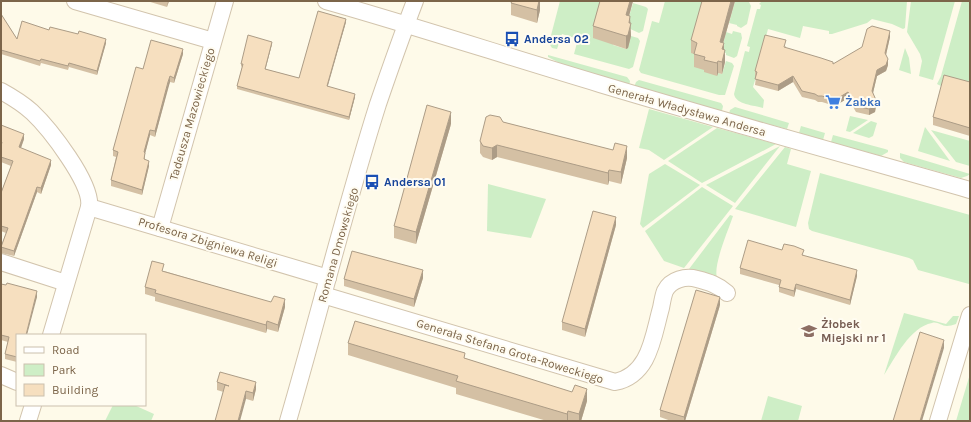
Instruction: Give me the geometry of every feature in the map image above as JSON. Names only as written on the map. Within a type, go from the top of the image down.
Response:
[{"type":"street","points":[[75,1],[213,41]]},
{"type":"street","name":"Tadeusza Mazowieckiego","points":[[160,228],[224,1]]},
{"type":"street","name":"Generała Władysława Andersa","points":[[326,1],[406,24],[612,88],[970,190]]},
{"type":"street","name":"Romana Dmowskiego","points":[[288,421],[378,104],[415,1]]},
{"type":"street","points":[[1,91],[32,112],[64,150],[88,197],[89,207],[51,334]]},
{"type":"street","name":"Profesora Zbigniewa Religi","points":[[89,207],[328,278]]},
{"type":"street","points":[[1,262],[66,284]]},
{"type":"street","name":"Generała Stefana Grota-Roweckiego","points":[[323,295],[616,382],[629,376],[645,361],[651,347],[664,294],[671,284],[683,278],[693,278],[714,284],[727,294]]},
{"type":"street","points":[[938,421],[970,316]]},
{"type":"street","points":[[1,375],[16,382]]},
{"type":"street","points":[[28,421],[33,406]]},
{"type":"green space","points":[[560,1],[606,1],[613,45],[626,49],[631,36],[638,38],[640,41],[633,67],[629,69],[574,54],[578,39],[562,34],[557,49],[552,48],[549,43]]},
{"type":"green space","points":[[665,1],[708,1],[694,53],[718,73],[722,74],[726,61],[732,63],[734,66],[725,95],[719,95],[641,73],[639,70],[652,21],[659,23]]},
{"type":"green space","points":[[735,1],[749,2],[751,6],[747,24],[741,28],[737,25],[729,23]]},
{"type":"green space","points":[[762,1],[907,1],[905,28],[903,29],[892,24],[872,19],[867,23],[832,34],[829,34],[829,31],[803,26],[800,38],[768,29],[753,87],[764,100],[763,108],[746,104],[735,98],[734,94],[745,51],[749,52],[750,47],[747,46],[757,9],[760,9],[761,5],[759,4]]},
{"type":"green space","points":[[911,1],[955,1],[933,80],[919,76],[922,61],[920,54],[907,32]]},
{"type":"green space","points":[[962,1],[970,1],[970,90],[943,87],[937,84],[941,76]]},
{"type":"green space","points":[[633,3],[648,9],[643,31],[639,33],[626,27]]},
{"type":"green space","points":[[733,31],[741,33],[742,38],[737,56],[734,58],[721,52],[726,32],[732,34]]},
{"type":"green space","points":[[905,48],[909,58],[911,74],[899,70]]},
{"type":"green space","points":[[548,55],[627,77],[630,81],[629,86],[571,69],[548,57]]},
{"type":"green space","points":[[639,80],[721,103],[723,106],[722,111],[634,87],[636,82]]},
{"type":"green space","points":[[735,107],[789,123],[787,129],[729,114],[730,110]]},
{"type":"green space","points":[[649,109],[713,127],[664,160],[649,150],[639,148]]},
{"type":"green space","points":[[850,116],[868,120],[850,132],[846,131]]},
{"type":"green space","points":[[871,121],[877,123],[873,136],[869,138],[853,133]]},
{"type":"green space","points":[[801,126],[825,133],[823,140],[799,133]]},
{"type":"green space","points":[[925,127],[950,161],[918,151]]},
{"type":"green space","points":[[717,128],[776,144],[702,183],[668,161]]},
{"type":"green space","points":[[931,130],[970,141],[970,166],[956,162]]},
{"type":"green space","points":[[833,135],[885,149],[888,150],[888,152],[881,156],[831,142]]},
{"type":"green space","points":[[780,146],[735,203],[706,185]]},
{"type":"green space","points":[[785,147],[791,149],[787,164],[811,171],[796,227],[735,209]]},
{"type":"green space","points":[[900,153],[970,174],[961,178],[904,162],[900,158]]},
{"type":"green space","points":[[665,164],[700,185],[643,228],[640,224],[649,174]]},
{"type":"green space","points":[[820,173],[970,215],[969,284],[918,270],[913,260],[909,258],[809,229],[808,223]]},
{"type":"green space","points":[[488,184],[546,199],[531,238],[487,231]]},
{"type":"green space","points":[[702,187],[733,206],[684,268],[664,261],[645,231]]},
{"type":"green space","points":[[730,215],[733,216],[719,257],[716,272],[717,278],[689,269]]},
{"type":"green space","points":[[904,313],[946,324],[953,316],[959,316],[956,324],[947,326],[934,323],[917,330],[898,352],[884,375]]},
{"type":"green space","points":[[970,374],[970,421],[956,421]]},
{"type":"green space","points":[[768,396],[802,406],[798,421],[761,421]]},
{"type":"green space","points":[[112,406],[136,406],[154,414],[151,421],[105,421]]},
{"type":"building","points":[[512,1],[539,1],[537,10],[511,3]]},
{"type":"building","points":[[600,1],[630,1],[626,15],[630,16],[629,23],[631,23],[628,35],[626,36],[593,26]]},
{"type":"building","points":[[702,1],[731,1],[720,42],[724,43],[722,49],[725,50],[722,62],[718,61],[717,63],[704,60],[705,57],[694,54],[697,43],[691,40]]},
{"type":"building","points":[[318,11],[346,19],[327,86],[355,94],[349,117],[237,86],[243,64],[241,64],[248,35],[272,42],[265,69],[299,78]]},
{"type":"building","points":[[1,14],[17,39],[22,21],[49,30],[50,27],[78,34],[79,31],[106,39],[97,71],[69,63],[68,66],[41,59],[40,61],[1,50]]},
{"type":"building","points":[[872,26],[890,31],[885,53],[888,59],[886,65],[877,70],[872,91],[876,100],[875,106],[869,109],[856,106],[848,92],[835,100],[802,91],[793,76],[778,85],[755,79],[757,72],[755,71],[765,35],[786,40],[784,47],[833,62],[833,64],[862,47],[867,29]]},
{"type":"building","points":[[151,40],[183,49],[174,78],[170,76],[155,131],[150,130],[144,152],[144,159],[149,161],[142,190],[111,180],[118,152],[113,150],[136,67],[143,69]]},
{"type":"building","points":[[944,75],[970,82],[970,128],[933,117]]},
{"type":"building","points":[[427,105],[451,112],[416,232],[394,226]]},
{"type":"building","points":[[490,115],[500,117],[503,122],[613,150],[615,143],[627,146],[621,172],[609,170],[608,173],[497,145],[492,148],[483,146],[480,141],[486,117]]},
{"type":"building","points":[[1,125],[24,134],[19,147],[51,160],[41,188],[37,187],[14,251],[1,247],[8,228],[1,226],[1,193],[13,161],[1,157]]},
{"type":"building","points":[[593,211],[616,217],[585,329],[562,322]]},
{"type":"building","points":[[748,240],[782,250],[784,244],[794,246],[804,250],[802,255],[857,270],[850,300],[796,284],[794,291],[779,287],[781,280],[740,268]]},
{"type":"building","points":[[352,251],[423,270],[414,299],[344,279]]},
{"type":"building","points":[[152,261],[164,264],[162,271],[271,302],[274,296],[285,299],[278,325],[267,321],[266,325],[155,293],[156,290],[145,287]]},
{"type":"building","points":[[7,283],[37,291],[26,334],[16,334],[16,357],[5,354],[9,337],[1,335],[1,284],[6,285]]},
{"type":"building","points":[[696,290],[720,297],[684,417],[660,410]]},
{"type":"building","points":[[355,321],[465,353],[464,358],[572,392],[575,385],[587,389],[579,414],[568,411],[567,414],[456,381],[458,376],[348,343]]},
{"type":"building","points":[[920,332],[944,340],[920,421],[893,421]]},
{"type":"building","points":[[220,372],[256,382],[253,393],[246,391],[238,421],[215,421],[225,385],[229,386],[217,382]]},
{"type":"place","name":"Andersa 02","points":[[512,39]]},
{"type":"place","name":"Żabka","points":[[833,102]]},
{"type":"place","name":"Andersa 01","points":[[372,182]]},
{"type":"place","name":"Żłobek Miejski nr 1","points":[[809,331]]}]
